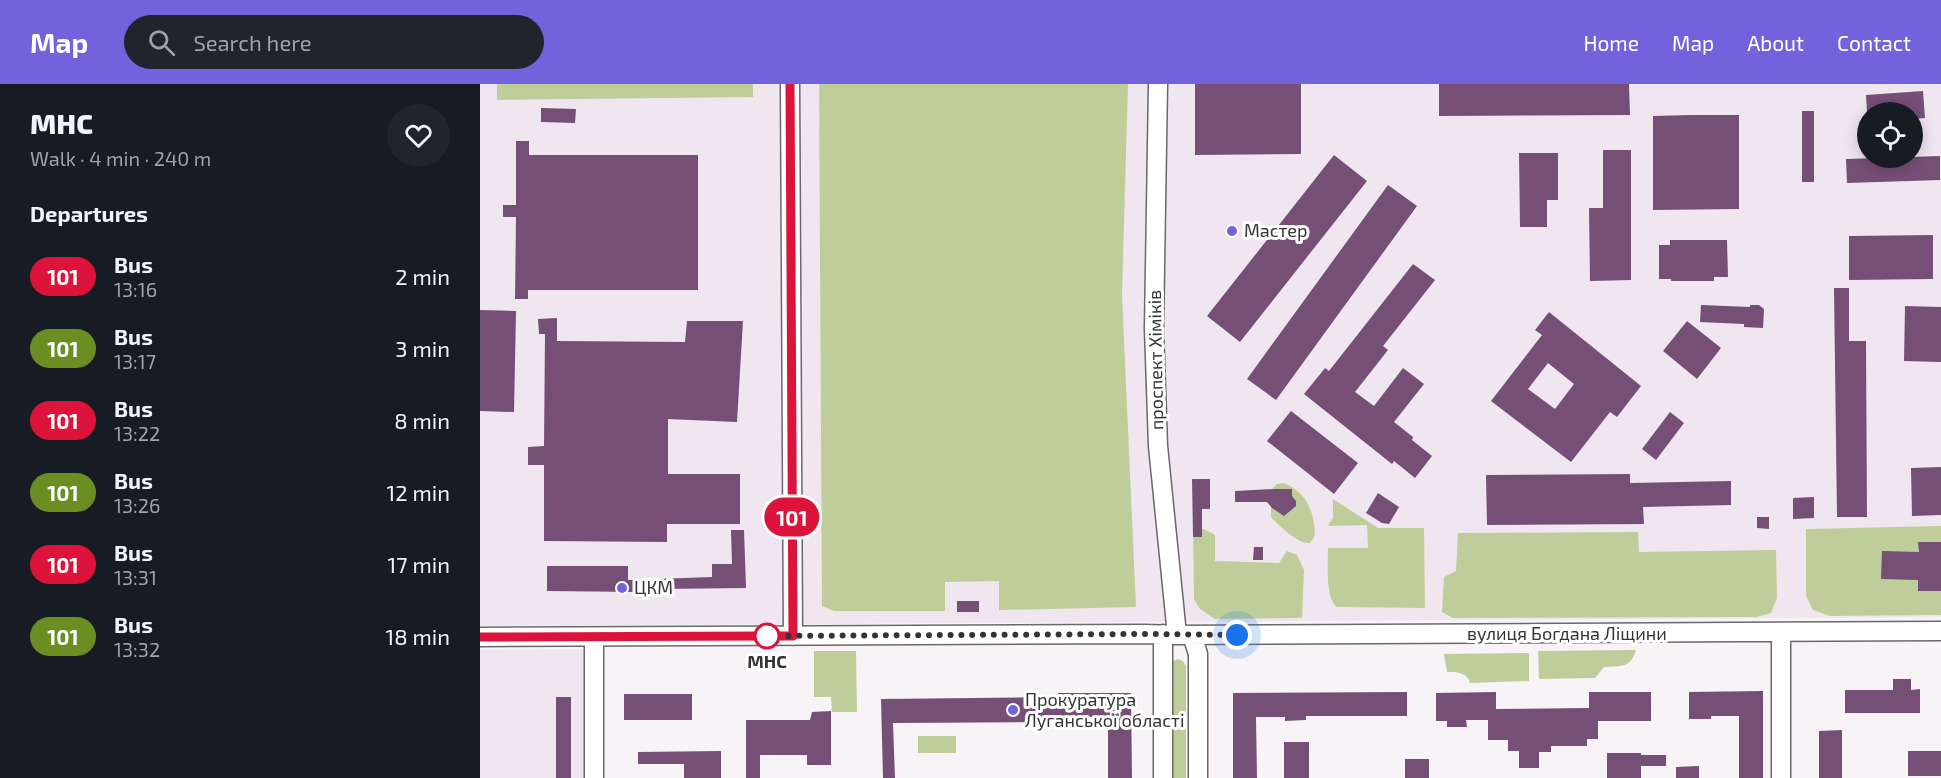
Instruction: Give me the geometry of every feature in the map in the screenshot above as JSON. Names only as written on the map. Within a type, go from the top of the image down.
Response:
[{"type":"main road","points":[[790,84],[793,636]]},
{"type":"main road","name":"проспект Хіміків","points":[[1158,84],[1154,318],[1158,446],[1177,635],[1164,778]]},
{"type":"main road","name":"вулиця Богдана Ліщини","points":[[480,637],[1941,631]]},
{"type":"main road","points":[[1781,632],[1782,778]]},
{"type":"main road","name":"проспект Хіміків","points":[[1177,635],[1198,654],[1198,778]]},
{"type":"main road","points":[[594,637],[594,778]]},
{"type":"shaded area","points":[[480,84],[1941,84],[1941,617],[480,626]]},
{"type":"shaded area","points":[[587,649],[588,778],[480,778],[480,650]]},
{"type":"green space","points":[[497,84],[753,84],[753,97],[497,100]]},
{"type":"green space","points":[[819,84],[1128,84],[1122,295],[1136,607],[999,610],[999,581],[945,582],[945,611],[834,611],[822,606]]},
{"type":"green space","points":[[1283,483],[1296,489],[1308,505],[1315,532],[1310,543],[1294,538],[1271,517],[1271,490],[1277,484]]},
{"type":"green space","points":[[1333,499],[1378,528],[1424,528],[1425,608],[1337,607],[1331,596],[1328,580],[1328,548],[1368,548],[1367,525],[1328,525],[1333,518]]},
{"type":"green space","points":[[1941,526],[1941,615],[1830,616],[1813,610],[1806,596],[1806,529]]},
{"type":"green space","points":[[1193,528],[1204,529],[1215,535],[1215,561],[1279,563],[1287,551],[1297,555],[1304,570],[1302,618],[1215,619],[1200,609],[1194,599]]},
{"type":"green space","points":[[1638,532],[1639,552],[1776,550],[1777,598],[1771,613],[1757,617],[1453,618],[1442,612],[1444,577],[1456,571],[1458,533]]},
{"type":"green space","points":[[1636,650],[1628,663],[1604,667],[1595,678],[1539,679],[1538,651]]},
{"type":"green space","points":[[814,651],[856,651],[857,712],[832,712],[831,697],[814,697]]},
{"type":"green space","points":[[1529,653],[1529,681],[1470,683],[1464,675],[1447,672],[1444,654]]},
{"type":"green space","points":[[1178,659],[1186,666],[1186,778],[1171,778],[1171,666],[1173,661]]},
{"type":"green space","points":[[918,736],[956,736],[956,753],[918,753]]},
{"type":"building","points":[[1195,84],[1301,84],[1301,154],[1195,155]]},
{"type":"building","points":[[1439,84],[1629,84],[1630,115],[1439,116]]},
{"type":"building","points":[[1923,91],[1925,118],[1923,118],[1923,102],[1866,102],[1866,95]]},
{"type":"building","points":[[541,108],[576,109],[575,123],[541,122]]},
{"type":"building","points":[[1802,111],[1814,111],[1814,182],[1802,182]]},
{"type":"building","points":[[1739,115],[1739,209],[1653,210],[1653,116]]},
{"type":"building","points":[[516,141],[529,141],[529,155],[698,155],[698,290],[528,290],[528,299],[515,299],[516,217],[503,217],[503,205],[516,205]]},
{"type":"building","points":[[1603,150],[1631,150],[1631,280],[1590,281],[1589,208],[1603,208]]},
{"type":"building","points":[[1519,153],[1558,153],[1558,200],[1547,200],[1547,227],[1520,227]]},
{"type":"building","points":[[1334,155],[1367,181],[1240,342],[1207,316]]},
{"type":"building","points":[[1940,156],[1940,180],[1847,183],[1846,159],[1857,159],[1857,168],[1923,168],[1923,157]]},
{"type":"building","points":[[1388,185],[1417,206],[1276,400],[1247,379]]},
{"type":"building","points":[[1933,235],[1933,279],[1849,280],[1849,236]]},
{"type":"building","points":[[1670,240],[1727,240],[1728,277],[1714,277],[1714,281],[1659,279],[1659,245],[1670,245]]},
{"type":"building","points":[[1413,264],[1435,280],[1383,346],[1388,350],[1355,392],[1374,406],[1403,368],[1424,384],[1394,422],[1432,456],[1415,478],[1394,461],[1392,464],[1304,394],[1325,368],[1329,371]]},
{"type":"building","points":[[1834,288],[1849,288],[1849,341],[1866,341],[1867,517],[1837,517]]},
{"type":"building","points":[[1701,305],[1750,307],[1750,305],[1759,305],[1764,309],[1763,328],[1744,327],[1744,324],[1700,322]]},
{"type":"building","points":[[1905,306],[1941,307],[1941,362],[1904,361]]},
{"type":"building","points":[[480,310],[516,311],[514,412],[480,411]]},
{"type":"building","points":[[1549,312],[1641,386],[1617,417],[1610,412],[1571,462],[1491,401],[1542,335],[1535,330]],"holes":[[[1548,363],[1574,384],[1555,409],[1528,389]]]},
{"type":"building","points":[[557,318],[557,341],[685,342],[687,321],[743,321],[737,422],[668,419],[668,474],[740,474],[740,524],[667,524],[667,542],[544,541],[544,465],[528,465],[528,447],[544,446],[545,334],[539,334],[538,319]]},
{"type":"building","points":[[1687,321],[1721,348],[1697,379],[1663,351]]},
{"type":"building","points":[[1291,411],[1358,463],[1334,494],[1267,441]]},
{"type":"building","points":[[1670,412],[1684,423],[1656,460],[1642,449]]},
{"type":"building","points":[[1941,467],[1941,515],[1912,516],[1911,468]]},
{"type":"building","points":[[1630,474],[1630,483],[1731,481],[1731,505],[1643,507],[1644,524],[1487,525],[1486,475]]},
{"type":"building","points":[[1192,479],[1210,479],[1210,509],[1202,509],[1202,537],[1193,537]]},
{"type":"building","points":[[1292,489],[1296,506],[1284,516],[1267,502],[1235,502],[1235,491]]},
{"type":"building","points":[[1378,493],[1399,507],[1389,524],[1382,523],[1366,513]]},
{"type":"building","points":[[1814,497],[1814,518],[1793,519],[1793,498]]},
{"type":"building","points":[[1757,517],[1769,517],[1769,529],[1757,528]]},
{"type":"building","points":[[731,530],[744,530],[746,588],[661,589],[661,591],[637,592],[547,591],[547,566],[628,566],[628,580],[712,577],[712,564],[732,564]]},
{"type":"building","points":[[1918,542],[1941,542],[1941,591],[1918,591],[1918,580],[1881,579],[1882,551],[1919,552]]},
{"type":"building","points":[[1254,547],[1263,547],[1263,560],[1253,560]]},
{"type":"building","points":[[957,601],[979,601],[979,612],[957,612]]},
{"type":"building","points":[[1893,679],[1911,679],[1911,690],[1920,689],[1920,713],[1845,713],[1845,690],[1893,690]]},
{"type":"building","points":[[1763,691],[1763,778],[1739,778],[1739,716],[1689,719],[1689,692]]},
{"type":"building","points":[[1407,692],[1407,716],[1306,716],[1306,720],[1285,721],[1285,717],[1256,717],[1257,778],[1233,778],[1233,693]]},
{"type":"building","points":[[1496,692],[1496,709],[1589,708],[1589,692],[1651,692],[1651,721],[1598,721],[1598,739],[1587,739],[1587,746],[1551,746],[1551,752],[1539,752],[1539,768],[1519,768],[1519,751],[1508,751],[1508,740],[1488,740],[1488,720],[1466,720],[1467,727],[1447,727],[1447,721],[1436,721],[1436,693]]},
{"type":"building","points":[[1058,693],[1131,693],[1132,778],[1108,778],[1108,717],[1080,717],[1080,721],[893,723],[895,778],[883,778],[881,699],[1058,697]]},
{"type":"building","points":[[624,694],[692,694],[692,720],[624,720]]},
{"type":"building","points":[[556,697],[571,697],[571,778],[556,778]]},
{"type":"building","points":[[831,711],[831,765],[807,765],[807,755],[760,755],[760,778],[746,778],[746,720],[810,720],[812,712]]},
{"type":"building","points":[[1842,730],[1842,778],[1819,778],[1819,731]]},
{"type":"building","points":[[1284,742],[1309,742],[1309,778],[1284,778]]},
{"type":"building","points":[[721,751],[721,778],[684,778],[684,764],[638,764],[638,752]]},
{"type":"building","points":[[1908,751],[1941,751],[1941,776],[1908,776]]},
{"type":"building","points":[[1607,753],[1666,755],[1666,766],[1641,766],[1641,778],[1607,778]]},
{"type":"building","points":[[1405,759],[1429,759],[1429,778],[1405,778]]},
{"type":"building","points":[[1699,766],[1699,778],[1676,778],[1676,767]]},
{"type":"bus line","name":"101","points":[[480,637],[793,636],[790,84]]},
{"type":"place","name":"Мастер","points":[[1232,231]]},
{"type":"place","name":"ЦКМ","points":[[622,588]]},
{"type":"place","name":"МНС","points":[[767,636]]},
{"type":"place","name":"Прокуратура Луганської області","points":[[1013,710]]},
{"type":"route","points":[[767,636],[1237,635]]}]
